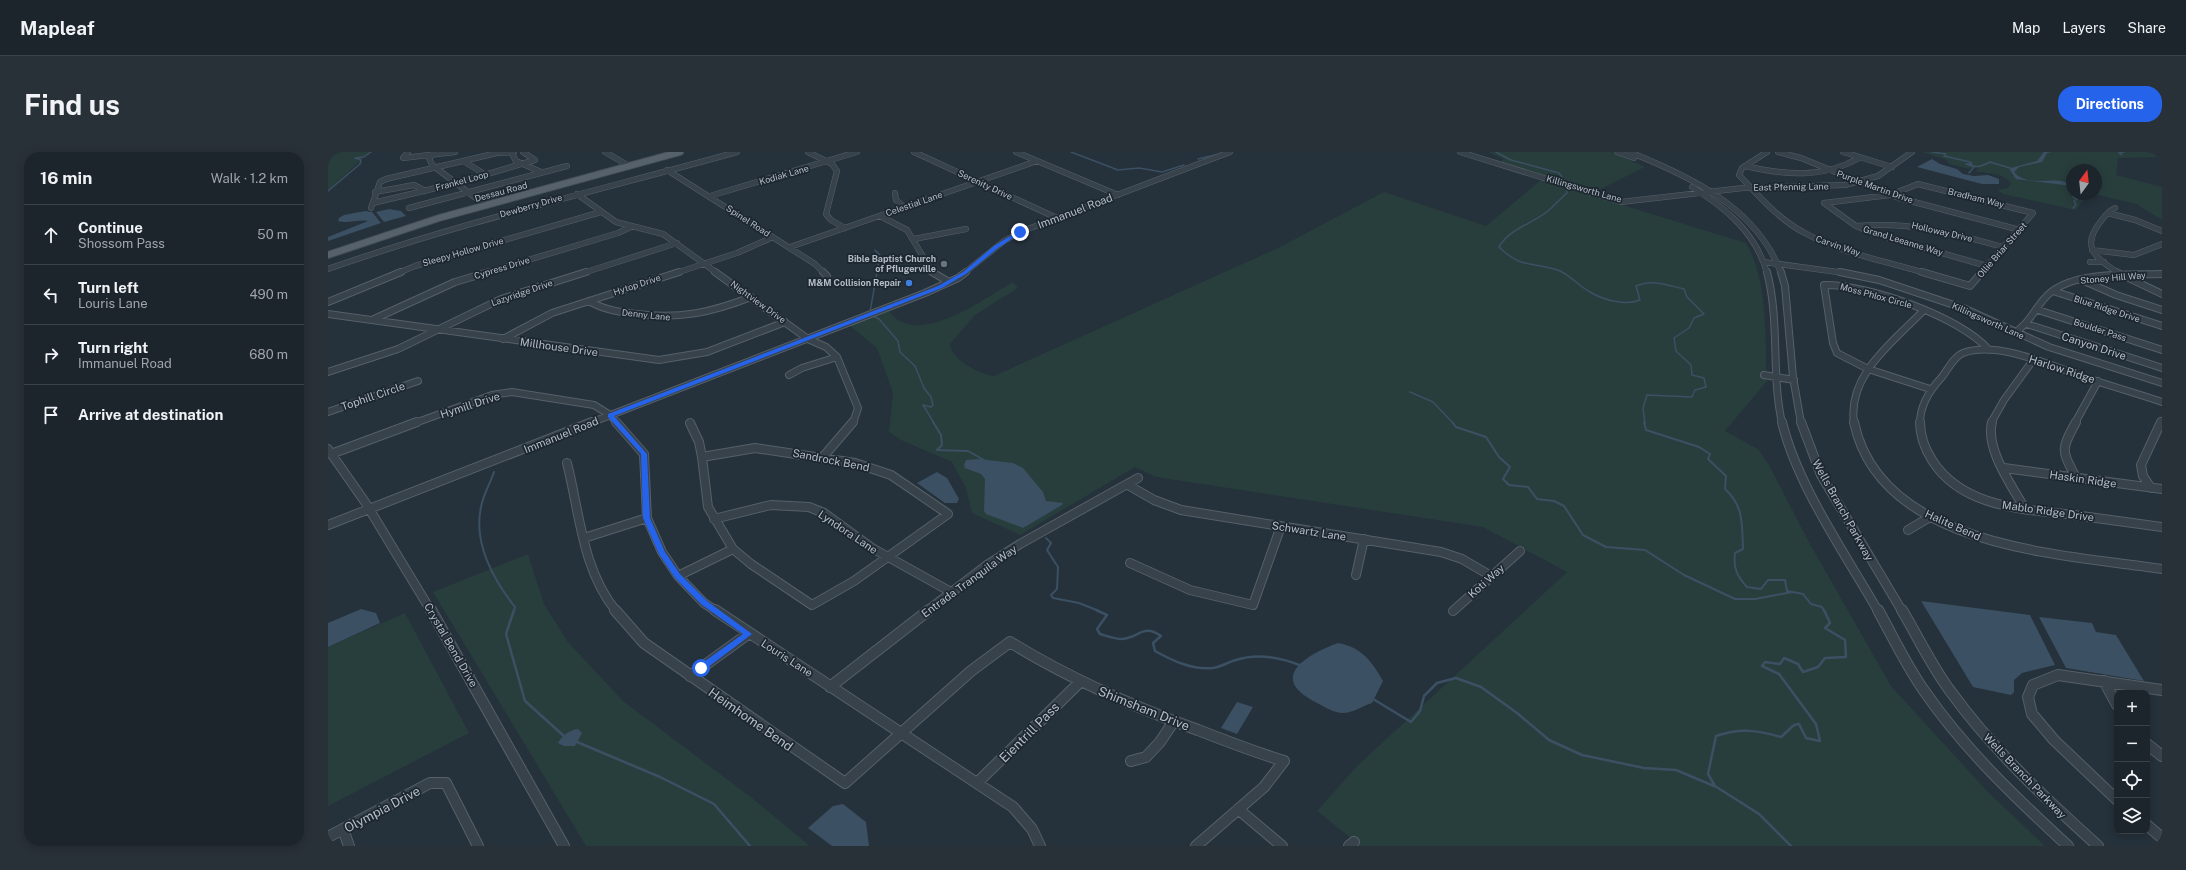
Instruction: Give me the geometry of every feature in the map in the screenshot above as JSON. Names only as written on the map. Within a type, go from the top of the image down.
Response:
[{"type":"main road","name":"Dessau Road","points":[[328,249],[370,234],[666,152]]},
{"type":"main road","name":"Dessau Road","points":[[626,164],[680,152]]},
{"type":"main road","name":"Dessau Road","points":[[328,255],[480,204]]},
{"type":"street","points":[[408,152],[403,158],[454,152]]},
{"type":"street","points":[[512,152],[513,159],[523,165],[541,172]]},
{"type":"street","name":"Frankel Loop","points":[[375,192],[380,182],[386,179],[465,162],[489,155],[512,152]]},
{"type":"street","points":[[523,152],[535,160],[523,165]]},
{"type":"street","points":[[605,152],[626,164]]},
{"type":"street","name":"Dewberry Drive","points":[[328,269],[465,225],[737,152]]},
{"type":"street","points":[[808,152],[836,168],[838,174],[826,214],[831,220],[845,228]]},
{"type":"street","name":"Kodiak Lane","points":[[710,196],[857,152]]},
{"type":"street","name":"Serenity Drive","points":[[914,152],[1057,218]]},
{"type":"street","points":[[1016,152],[1118,195]]},
{"type":"street","name":"Immanuel Road","points":[[328,525],[808,339],[949,282],[972,268],[1008,238],[1230,152]]},
{"type":"street","name":"Killingsworth Lane","points":[[1460,152],[1621,202],[1710,192]]},
{"type":"street","name":"Wells Branch Parkway","points":[[1617,152],[1656,168],[1701,193],[1719,206],[1746,231],[1764,262],[1769,287],[1780,412],[1788,442],[1800,473],[1925,692],[1980,759],[2021,803],[2068,846]]},
{"type":"street","name":"Wells Branch Parkway","points":[[1629,152],[1664,166],[1710,192],[1730,205],[1758,231],[1778,263],[1785,289],[1799,415],[1807,444],[1820,475],[1950,691],[2002,755],[2043,797],[2098,846]]},
{"type":"street","points":[[1746,166],[1768,152]]},
{"type":"street","name":"Purple Martin Drive","points":[[1778,152],[1796,156],[1890,195],[2020,230]]},
{"type":"street","points":[[1843,152],[1892,167]]},
{"type":"street","name":"East Pfennig Lane","points":[[1710,192],[1752,188],[1830,187],[1860,183],[1878,176],[1912,152]]},
{"type":"street","points":[[432,154],[429,158],[435,168],[470,193],[480,204]]},
{"type":"street","points":[[1746,166],[1789,174],[1832,171],[1849,165],[1859,158]]},
{"type":"street","name":"Celestial Lane","points":[[790,247],[1037,161]]},
{"type":"street","points":[[465,162],[486,175]]},
{"type":"street","name":"Frankel Loop","points":[[373,203],[457,183],[523,165]]},
{"type":"street","points":[[409,208],[567,166]]},
{"type":"street","name":"Carvin Way","points":[[1746,166],[1739,171],[1739,175],[1768,205],[1796,227],[1823,243],[1970,286]]},
{"type":"street","name":"Spinel Road","points":[[667,170],[790,247],[815,264],[827,276]]},
{"type":"street","points":[[448,178],[451,184],[463,194],[480,204]]},
{"type":"street","name":"Bradham Way","points":[[1890,195],[1918,184],[2033,213]]},
{"type":"street","points":[[371,208],[375,192],[414,185],[425,191]]},
{"type":"street","points":[[895,193],[896,200],[904,208]]},
{"type":"street","name":"Nightview Drive","points":[[577,194],[619,223],[657,231],[677,243],[808,339],[826,347],[837,357],[844,369],[858,408],[852,426],[823,457]]},
{"type":"street","name":"Grand Leeanne Way","points":[[1890,195],[1824,203],[1856,226],[1872,233],[1987,266]]},
{"type":"street","points":[[2115,208],[2111,209],[2090,240],[2092,250],[2104,262],[2123,276],[2162,294]]},
{"type":"street","name":"Sleepy Hollow Drive","points":[[328,302],[424,263],[601,212]]},
{"type":"street","name":"Ollie Briar Street","points":[[1970,286],[2003,247],[2020,230],[2033,213]]},
{"type":"street","points":[[2108,213],[2135,220],[2162,231]]},
{"type":"street","points":[[880,216],[908,230],[933,273],[949,282]]},
{"type":"street","name":"Holloway Drive","points":[[1856,226],[1882,223],[1913,224],[2003,247]]},
{"type":"street","name":"Cypress Drive","points":[[374,319],[455,282],[618,233],[633,226]]},
{"type":"street","points":[[914,239],[966,229]]},
{"type":"street","name":"Hytop Drive","points":[[503,339],[539,318],[705,263],[774,237]]},
{"type":"street","name":"Lazyridge Drive","points":[[328,372],[398,349],[501,298],[677,243]]},
{"type":"street","points":[[2092,250],[2132,255],[2141,253],[2154,245],[2162,244]]},
{"type":"street","name":"Killingsworth Lane","points":[[1764,262],[1831,270],[1879,280],[1963,308],[2014,333],[2048,347],[2162,383]]},
{"type":"street","points":[[2090,262],[2104,262]]},
{"type":"street","name":"Stoney Hill Way","points":[[2014,333],[2027,324],[2053,291],[2066,284],[2082,280],[2162,274]]},
{"type":"street","points":[[2082,280],[2122,297],[2162,310]]},
{"type":"street","name":"Moss Phlox Circle","points":[[1930,389],[1848,360],[1834,349],[1823,287],[1824,285],[1866,292],[1937,315],[1968,330],[1989,350]]},
{"type":"street","name":"Blue Ridge Drive","points":[[2053,291],[2162,326]]},
{"type":"street","name":"Denny Lane","points":[[589,302],[605,310],[671,318],[705,314],[751,297]]},
{"type":"street","name":"Boulder Pass","points":[[2038,310],[2162,350]]},
{"type":"street","name":"Halite Bend","points":[[1923,311],[1870,368],[1859,384],[1852,405],[1853,424],[1861,448],[1870,466],[1881,480],[1901,497],[1930,516],[1983,539],[2008,546],[2162,569]]},
{"type":"street","name":"Millhouse Drive","points":[[328,314],[374,319],[640,358],[675,359],[708,352],[785,322]]},
{"type":"street","name":"Canyon Drive","points":[[2027,324],[2162,368]]},
{"type":"street","name":"Harlow Ridge","points":[[1989,350],[2033,360],[2162,402]]},
{"type":"street","name":"Mablo Ridge Drive","points":[[1989,350],[1968,352],[1960,355],[1930,389],[1923,404],[1920,425],[1929,454],[1942,475],[1959,488],[1984,500],[2024,509],[2162,527]]},
{"type":"street","points":[[789,375],[802,368],[837,357]]},
{"type":"street","points":[[2024,509],[1993,445],[1991,424],[1997,412],[2033,360]]},
{"type":"street","points":[[1764,374],[1794,380]]},
{"type":"street","name":"Tophill Circle","points":[[328,412],[418,381]]},
{"type":"street","points":[[2076,478],[2064,454],[2064,444],[2098,381]]},
{"type":"street","name":"Hymill Drive","points":[[330,452],[492,395],[512,392],[594,404],[610,416]]},
{"type":"street","name":"Louris Lane","points":[[610,416],[644,454],[647,518],[662,552],[678,576],[704,603],[748,634],[902,732],[1013,807],[1032,829],[1040,846]]},
{"type":"street","points":[[2151,488],[2143,476],[2141,465],[2162,421]]},
{"type":"street","points":[[690,423],[699,442],[708,507],[714,519],[733,549],[770,578],[812,605],[854,581],[887,557]]},
{"type":"street","name":"Sandrock Bend","points":[[702,457],[736,450],[755,448],[855,463],[892,475],[948,514],[887,557]]},
{"type":"street","name":"Crystal Bend Drive","points":[[330,452],[370,509],[466,669],[560,845]]},
{"type":"street","name":"Heimhome Bend","points":[[567,463],[592,569],[608,601],[622,620],[644,643],[844,783],[971,671],[1010,642]]},
{"type":"street","name":"Haskin Ridge","points":[[2004,468],[2162,489]]},
{"type":"street","name":"Entrada Tranquila Way","points":[[830,687],[951,592],[1020,544],[1128,485],[1138,478]]},
{"type":"street","name":"Schwartz Lane","points":[[1128,485],[1154,500],[1180,510],[1446,553],[1462,559],[1492,576]]},
{"type":"street","name":"Lyndora Lane","points":[[714,519],[771,505],[809,507],[824,513],[855,538],[951,592]]},
{"type":"street","points":[[1908,530],[1930,516]]},
{"type":"street","points":[[584,538],[647,518]]},
{"type":"street","points":[[1130,563],[1190,590],[1212,597],[1253,605],[1280,526]]},
{"type":"street","points":[[1356,575],[1364,539]]},
{"type":"street","points":[[678,576],[733,549]]},
{"type":"street","name":"Koti Way","points":[[1453,611],[1520,551]]},
{"type":"street","points":[[690,676],[748,634]]},
{"type":"street","name":"Shimsham Drive","points":[[1010,642],[1080,682],[1174,721],[1268,756],[1284,760],[1264,787],[1238,809]]},
{"type":"street","points":[[2115,798],[2054,740],[2032,714],[2028,697],[2033,685],[2058,675],[2162,690]]},
{"type":"street","points":[[2104,681],[2114,699]]},
{"type":"street","name":"Eientrill Pass","points":[[978,782],[1080,682]]},
{"type":"street","points":[[1131,761],[1146,757],[1160,742],[1174,721]]},
{"type":"street","points":[[2150,746],[2162,756]]},
{"type":"street","name":"Olympia Drive","points":[[328,837],[436,782],[446,783],[478,846]]},
{"type":"street","points":[[1196,846],[1238,809],[1282,846]]},
{"type":"street","points":[[2150,828],[2162,838]]},
{"type":"street","points":[[343,830],[349,846]]},
{"type":"green space","points":[[328,152],[370,152],[328,190]]},
{"type":"green space","points":[[1488,152],[1611,152],[1645,167],[1595,192],[1501,162],[1503,159]]},
{"type":"green space","points":[[1922,152],[2162,152],[2162,157],[2118,158],[2116,175],[2162,187],[2162,220],[2136,204],[2102,196],[2102,164],[2066,164],[2066,200],[2083,200],[2076,210],[2003,194],[1997,190],[2008,188],[2011,183],[2007,179],[1999,175],[1975,171],[1979,169],[1975,167],[1969,169],[1949,164],[1947,160]]},
{"type":"green space","points":[[1541,180],[1746,243],[1753,258],[1762,291],[1767,381],[1725,431],[1758,449],[1769,465],[1810,544],[1891,686],[1987,791],[2045,846],[1361,846],[1317,811],[1357,766],[1567,572],[1483,527],[1156,477],[1135,467],[1020,535],[972,513],[966,488],[952,462],[901,440],[889,432],[893,393],[877,348],[849,325],[889,311],[901,322],[916,325],[933,323],[951,317],[969,308],[1013,282],[1018,288],[975,315],[950,344],[952,350],[961,361],[974,369],[994,376],[1278,248],[1384,192],[1486,226]]},
{"type":"green space","points":[[528,554],[544,604],[568,642],[623,701],[752,798],[810,846],[586,846],[433,592]]},
{"type":"green space","points":[[405,613],[469,733],[328,806],[328,647]]},
{"type":"water","points":[[2044,152],[2052,152],[2047,153],[2042,162],[2019,167],[2014,172],[2020,177],[2028,180],[2059,181],[2066,182],[2066,185],[2016,179],[2010,170],[2011,168],[2037,161]]},
{"type":"water","points":[[1932,159],[1940,164],[1957,169],[1963,174],[1974,176],[1988,175],[1999,179],[1999,184],[1982,184],[1917,167]]},
{"type":"water","points":[[389,209],[401,211],[406,216],[384,222],[376,212]]},
{"type":"water","points":[[365,211],[372,212],[381,223],[328,241],[328,237],[368,221],[342,222],[338,221],[339,218],[344,215]]},
{"type":"water","points":[[979,459],[1013,463],[1023,468],[1043,492],[1046,501],[1063,503],[1062,505],[1023,528],[986,514],[984,511],[985,479],[981,474],[965,468],[964,465],[966,460]]},
{"type":"water","points":[[937,472],[947,478],[959,499],[957,503],[945,503],[917,483]]},
{"type":"water","points":[[1921,601],[2030,615],[2055,665],[2022,673],[2014,680],[2014,692],[2011,695],[1973,687]]},
{"type":"water","points":[[361,609],[376,613],[380,623],[328,647],[328,623]]},
{"type":"water","points":[[2039,617],[2092,623],[2096,632],[2116,635],[2144,681],[2066,668]]},
{"type":"water","points":[[1338,643],[1353,648],[1365,656],[1375,667],[1383,681],[1372,703],[1346,713],[1333,711],[1308,698],[1297,689],[1293,678],[1295,671],[1307,658]]},
{"type":"water","points":[[1237,702],[1253,707],[1237,734],[1221,728]]},
{"type":"water","points":[[578,729],[582,733],[575,746],[564,746],[558,743],[566,734]]},
{"type":"water","points":[[843,804],[866,822],[869,846],[832,846],[808,828],[833,806]]},
{"type":"waterway","points":[[328,191],[360,164],[361,160],[355,158],[364,157],[371,152]]},
{"type":"waterway","points":[[1071,152],[1118,170],[1139,168],[1162,172],[1184,165]]},
{"type":"waterway","points":[[1496,152],[1511,160],[1559,173],[1566,183]]},
{"type":"waterway","points":[[1932,152],[1946,154],[1944,156],[1970,162],[1972,164],[1966,164],[1973,166],[1981,166],[1990,162],[2013,169]]},
{"type":"waterway","points":[[2122,155],[2119,153],[2124,152]]},
{"type":"waterway","points":[[1198,159],[1219,154]]},
{"type":"waterway","points":[[1969,173],[1974,167]]},
{"type":"waterway","points":[[1566,186],[1567,193],[1550,209],[1538,218],[1513,232],[1499,247],[1515,259],[1528,264],[1560,271],[1590,292],[1615,301],[1634,302],[1640,300],[1636,286],[1642,284],[1660,283],[1684,289],[1687,297],[1704,314],[1694,318],[1689,328],[1674,338],[1676,351],[1691,365],[1692,375],[1704,378],[1706,387],[1695,390],[1692,397],[1647,395],[1643,408],[1645,423]]},
{"type":"waterway","points":[[2073,208],[2076,205],[2074,201],[2076,200]]},
{"type":"waterway","points":[[870,312],[880,255],[875,250]]},
{"type":"waterway","points":[[873,316],[879,319],[898,341],[900,352],[915,366],[924,388],[931,397],[933,405],[931,407],[923,405],[934,423]]},
{"type":"waterway","points":[[1410,392],[1433,402],[1453,423]]},
{"type":"waterway","points":[[933,422],[941,435],[942,445],[937,450],[968,451],[984,460]]},
{"type":"waterway","points":[[1452,422],[1456,427],[1486,437],[1499,457],[1510,467],[1503,479],[1509,485],[1528,487],[1537,499],[1554,501],[1564,506],[1583,535],[1606,547],[1645,550],[1684,575],[1735,599],[1755,599],[1792,592]]},
{"type":"waterway","points":[[1644,422],[1646,430],[1699,447],[1710,454],[1708,459],[1726,476],[1725,489],[1736,502],[1742,524],[1743,549],[1735,553],[1735,567],[1738,575],[1747,587],[1761,589],[1768,580],[1785,580],[1787,591],[1803,594],[1811,604],[1822,607],[1824,611]]},
{"type":"waterway","points":[[494,472],[481,507],[479,521],[482,548],[492,573],[515,607],[514,611]]},
{"type":"waterway","points":[[1046,538],[1051,543],[1047,550],[1058,567],[1057,589],[1051,595],[1053,598],[1079,603],[1099,611]]},
{"type":"waterway","points":[[514,610],[506,634],[525,701],[565,737]]},
{"type":"waterway","points":[[1096,610],[1107,615],[1097,629],[1100,634],[1122,639],[1145,631],[1155,632],[1161,636],[1153,643],[1155,651],[1190,666],[1198,668],[1213,668],[1233,661],[1252,657],[1269,657],[1302,666]]},
{"type":"waterway","points":[[1791,846],[1759,814],[1715,786],[1708,774],[1716,736],[1725,733],[1756,731],[1781,737],[1794,725],[1799,724],[1806,738],[1820,741],[1816,724],[1779,674],[1762,666],[1765,662],[1780,664],[1784,658],[1798,664],[1803,672],[1818,667],[1825,658],[1846,657],[1845,640],[1825,628],[1830,623],[1824,610]]},
{"type":"waterway","points":[[1373,699],[1411,722],[1420,711],[1424,696],[1437,683],[1456,678],[1481,687],[1517,713],[1549,740],[1582,755],[1644,768],[1676,770],[1714,786]]},
{"type":"waterway","points":[[577,742],[660,777],[714,804],[750,846]]},
{"type":"place","name":"Bible Baptist Church of Pflugerville","points":[[944,264]]},
{"type":"place","name":"M&M Collision Repair","points":[[909,283]]},
{"type":"route","points":[[701,668],[748,634],[704,603],[678,576],[662,552],[647,518],[646,468],[644,454],[610,416],[940,287],[958,278],[1008,238],[1020,232]]}]
